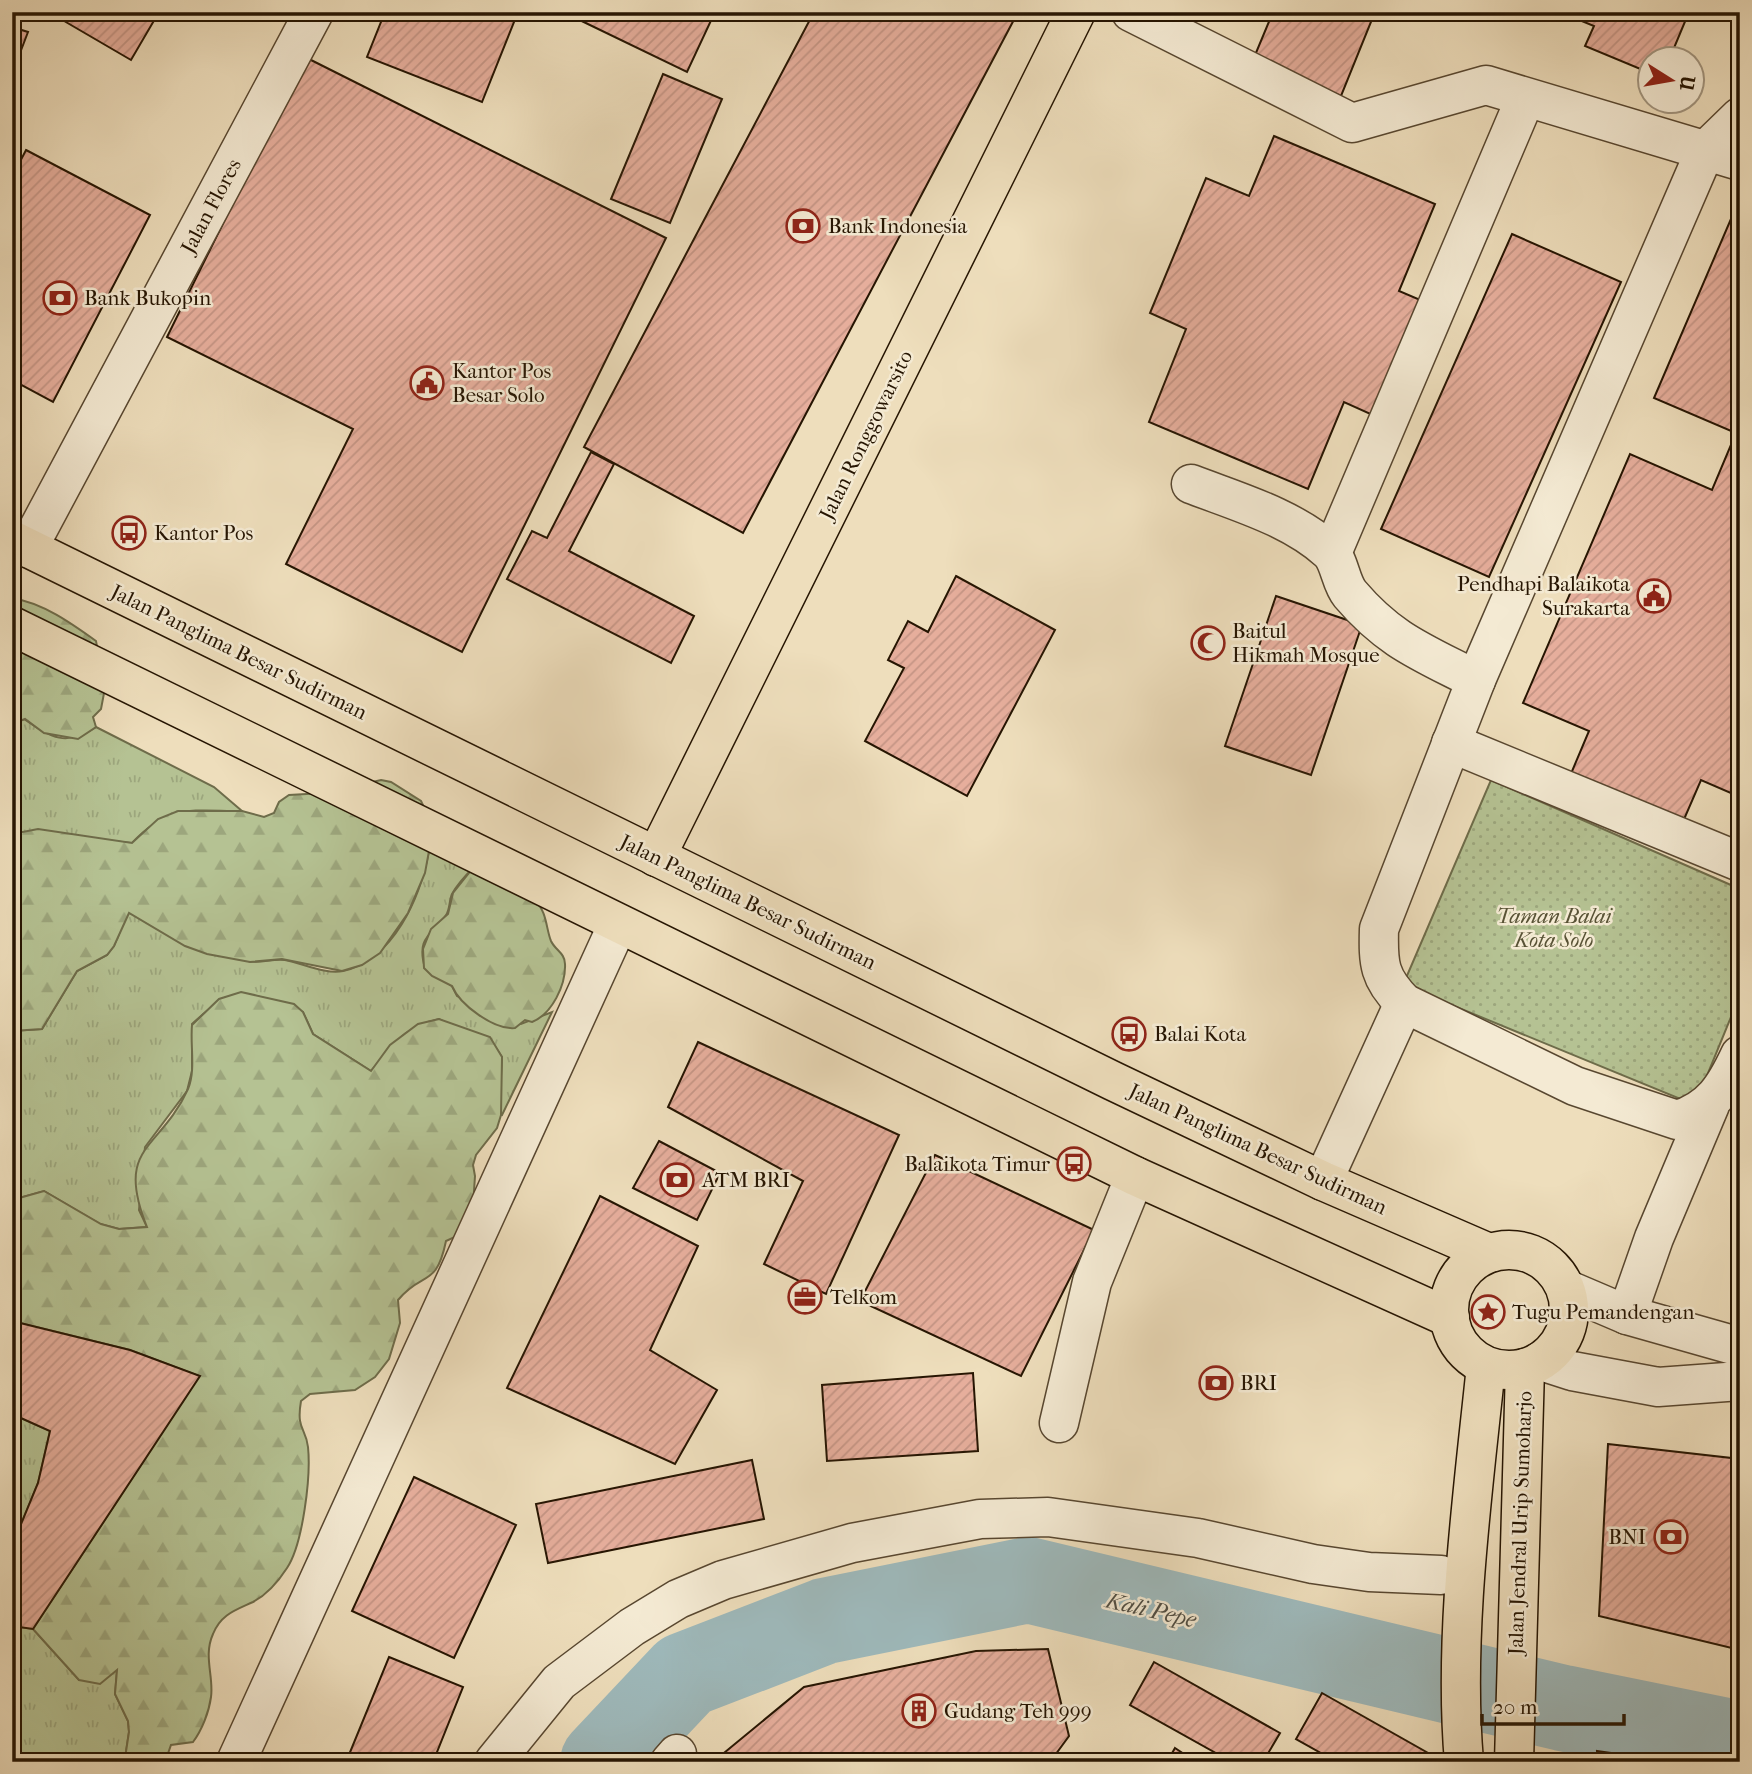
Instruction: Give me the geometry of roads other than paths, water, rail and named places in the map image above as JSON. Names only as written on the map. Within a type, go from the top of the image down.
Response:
[{"type":"main road","name":"Jalan Ronggowarsito","points":[[656,857],[1076,12]]},
{"type":"main road","name":"Jalan Panglima Besar Sudirman","points":[[20,544],[1323,1181],[1489,1253]]},
{"type":"main road","points":[[12,626],[1135,1176],[1450,1318]]},
{"type":"main road","points":[[1507,1250],[1526,1252],[1543,1260],[1566,1289],[1569,1309],[1566,1329],[1556,1347],[1533,1365],[1505,1370],[1486,1366],[1469,1355],[1456,1338],[1450,1318],[1451,1297],[1458,1278],[1472,1263],[1489,1253],[1507,1250]]},
{"type":"main road","name":"Jalan Jendral Urip Sumoharjo","points":[[1514,1762],[1513,1719],[1521,1534],[1533,1365]]},
{"type":"main road","points":[[1464,1762],[1460,1714],[1470,1522],[1486,1366]]},
{"type":"street","name":"Jalan Flores","points":[[20,544],[314,12]]},
{"type":"street","points":[[1131,12],[1352,123],[1486,85],[1525,99],[1722,156]]},
{"type":"street","points":[[1332,553],[1525,99]]},
{"type":"street","points":[[1710,1105],[1677,1120],[1653,1115],[1575,1086],[1404,1003],[1387,986],[1378,961],[1379,929],[1476,680],[1740,117]]},
{"type":"street","points":[[1191,484],[1292,525],[1332,553],[1345,587],[1373,622],[1395,639],[1476,680]]},
{"type":"street","points":[[1451,743],[1740,862]]},
{"type":"street","points":[[236,1762],[618,924]]},
{"type":"street","points":[[1323,1181],[1404,1003]]},
{"type":"street","points":[[1627,1315],[1654,1238],[1710,1105],[1726,1084],[1740,1055]]},
{"type":"street","points":[[1059,1423],[1091,1282],[1135,1176]]},
{"type":"street","points":[[1566,1289],[1627,1315],[1740,1347]]},
{"type":"street","points":[[1533,1365],[1658,1387],[1740,1381]]},
{"type":"street","points":[[494,1762],[559,1682],[632,1627],[677,1599],[723,1580],[852,1543],[980,1519],[1048,1517],[1198,1538],[1300,1561],[1369,1572],[1441,1575]]},
{"type":"waterway","name":"Kali Pepe","points":[[603,1762],[685,1675],[825,1621],[1028,1580],[1563,1708],[1740,1744]]},
{"type":"place","name":"Bank Indonesia","points":[[803,226]]},
{"type":"place","name":"Bank Bukopin","points":[[60,298]]},
{"type":"place","name":"Kantor Pos Besar Solo","points":[[427,383]]},
{"type":"place","name":"Kantor Pos","points":[[129,533]]},
{"type":"place","name":"Pendhapi Balaikota Surakarta","points":[[1654,596]]},
{"type":"place","name":"Baitul Hikmah Mosque","points":[[1208,643]]},
{"type":"place","name":"Balai Kota","points":[[1129,1034]]},
{"type":"place","name":"Balaikota Timur","points":[[1074,1164]]},
{"type":"place","name":"ATM BRI","points":[[677,1180]]},
{"type":"place","name":"Telkom","points":[[805,1297]]},
{"type":"place","name":"Tugu Pemandengan","points":[[1488,1312]]},
{"type":"place","name":"BRI","points":[[1216,1383]]},
{"type":"place","name":"BNI","points":[[1671,1537]]},
{"type":"place","name":"Gudang Teh 999","points":[[919,1711]]},
{"type":"park label","name":"Taman Balai Kota Solo","points":[[1554,928]]}]
